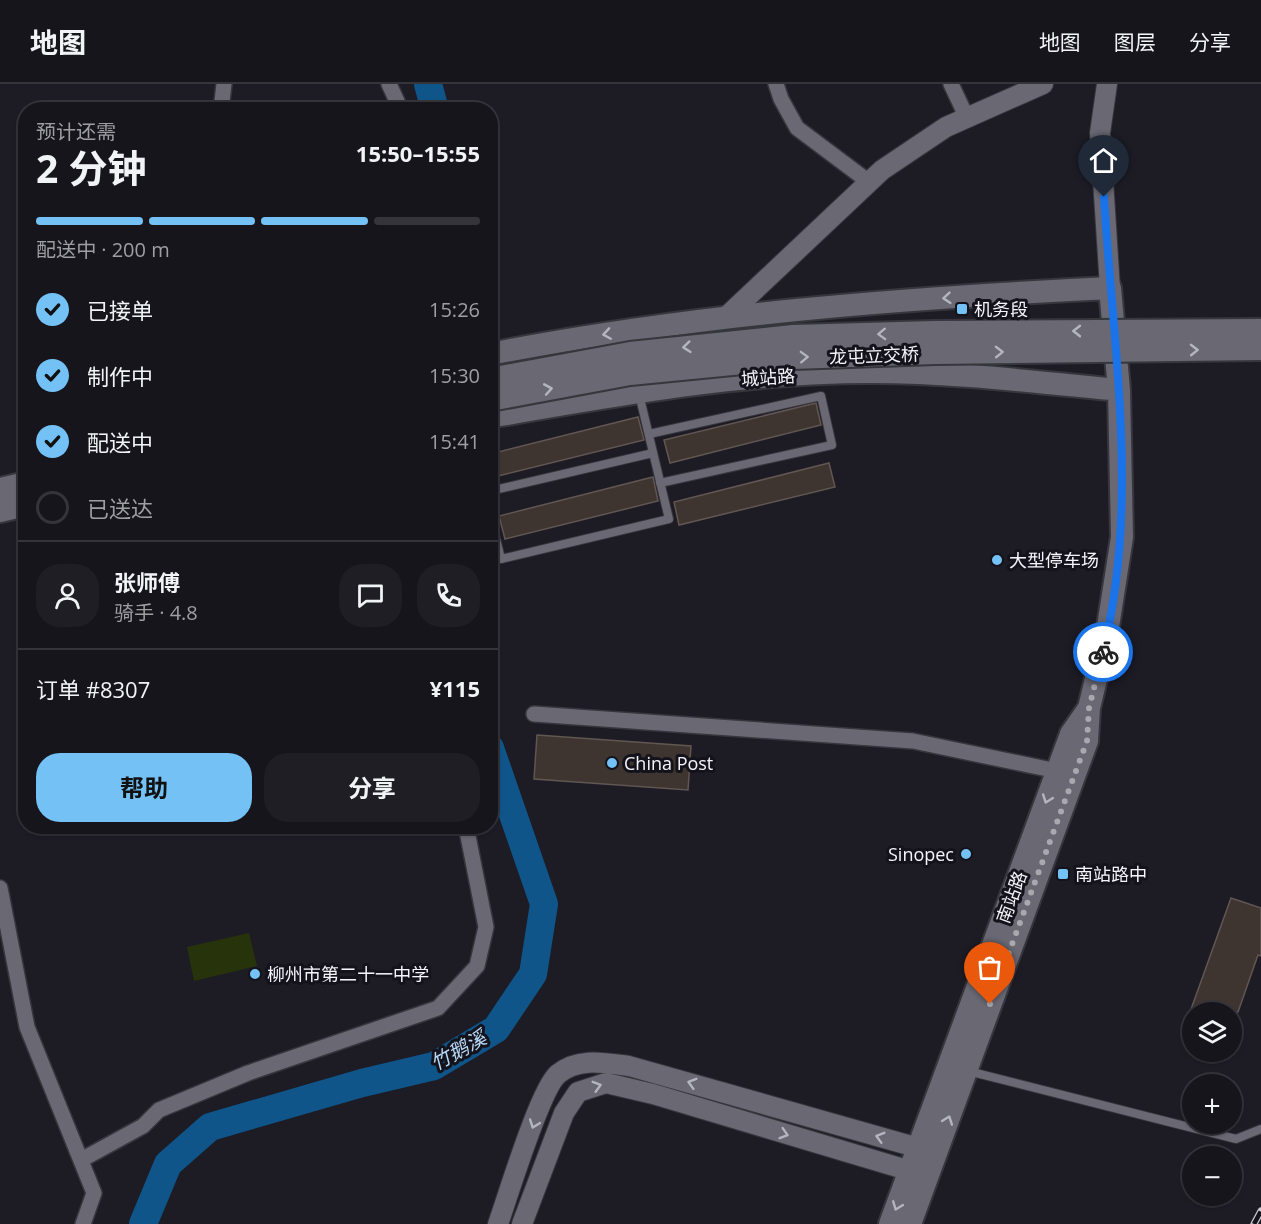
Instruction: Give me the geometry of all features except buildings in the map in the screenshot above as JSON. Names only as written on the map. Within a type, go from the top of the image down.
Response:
[{"type":"main road","points":[[498,352],[725,318],[986,294],[1110,288]]},
{"type":"main road","name":"南站路","points":[[927,1150],[966,1070],[1087,741],[1089,708],[1107,633],[1122,537],[1119,390],[1110,288]]},
{"type":"main road","name":"龙屯立交桥","points":[[498,378],[630,353],[793,336],[934,332],[1261,330]]},
{"type":"main road","name":"龙屯立交桥","points":[[498,399],[630,374],[793,358],[935,353],[1261,350]]},
{"type":"main road","name":"城站路","points":[[498,416],[639,391],[708,382],[868,372],[959,374],[1119,390]]},
{"type":"main road","points":[[0,489],[18,485]]},
{"type":"main road","points":[[0,511],[18,507]]},
{"type":"main road","name":"南站路","points":[[910,1224],[919,1174],[1057,771],[1071,734],[1089,708]]},
{"type":"main road","name":"南站路","points":[[890,1224],[919,1174]]},
{"type":"street","points":[[221,102],[224,84]]},
{"type":"street","points":[[389,84],[397,102]]},
{"type":"street","points":[[776,84],[781,99],[797,128],[869,182]]},
{"type":"street","points":[[951,84],[966,118]]},
{"type":"street","points":[[725,318],[882,170],[946,127],[1042,84]]},
{"type":"street","points":[[1107,84],[1100,133],[1110,288]]},
{"type":"street","points":[[534,714],[913,741],[1057,771]]},
{"type":"street","points":[[81,1160],[143,1126],[159,1110],[248,1073],[438,1008],[477,966],[486,927],[468,834]]},
{"type":"street","points":[[0,888],[27,1027],[94,1193],[82,1224]]},
{"type":"street","points":[[498,1224],[544,1095],[557,1075],[576,1065],[592,1061],[629,1066],[927,1150]]},
{"type":"street","points":[[522,1224],[564,1113],[578,1092],[606,1083],[652,1094],[919,1174]]},
{"type":"lane","points":[[498,547],[501,559],[669,519],[639,391]]},
{"type":"lane","points":[[649,435],[821,396],[832,445],[660,483]]},
{"type":"lane","points":[[498,489],[653,453]]},
{"type":"lane","points":[[966,1070],[1236,1139],[1261,1129]]},
{"type":"green space","points":[[249,933],[257,966],[194,981],[187,947]]},
{"type":"waterway","name":"竹鹅溪","points":[[428,84],[433,102]]},
{"type":"waterway","name":"竹鹅溪","points":[[143,1224],[168,1164],[210,1127],[362,1083],[434,1066],[496,1029],[533,974],[544,904],[498,771]]},
{"type":"railway","points":[[1254,1224],[1261,1211]]},
{"type":"way so far","points":[[990,1004],[1087,741],[1089,708],[1103,652]]},
{"type":"place","name":"机务段","points":[[962,309]]},
{"type":"place","name":"大型停车场","points":[[997,560]]},
{"type":"place","name":"China Post","points":[[612,763]]},
{"type":"place","name":"Sinopec","points":[[966,854]]},
{"type":"place","name":"南站路中","points":[[1063,874]]},
{"type":"place","name":"柳州市第二十一中学","points":[[255,974]]},
{"type":"route","points":[[1103,652],[1122,537],[1119,390],[1104,197]]}]
